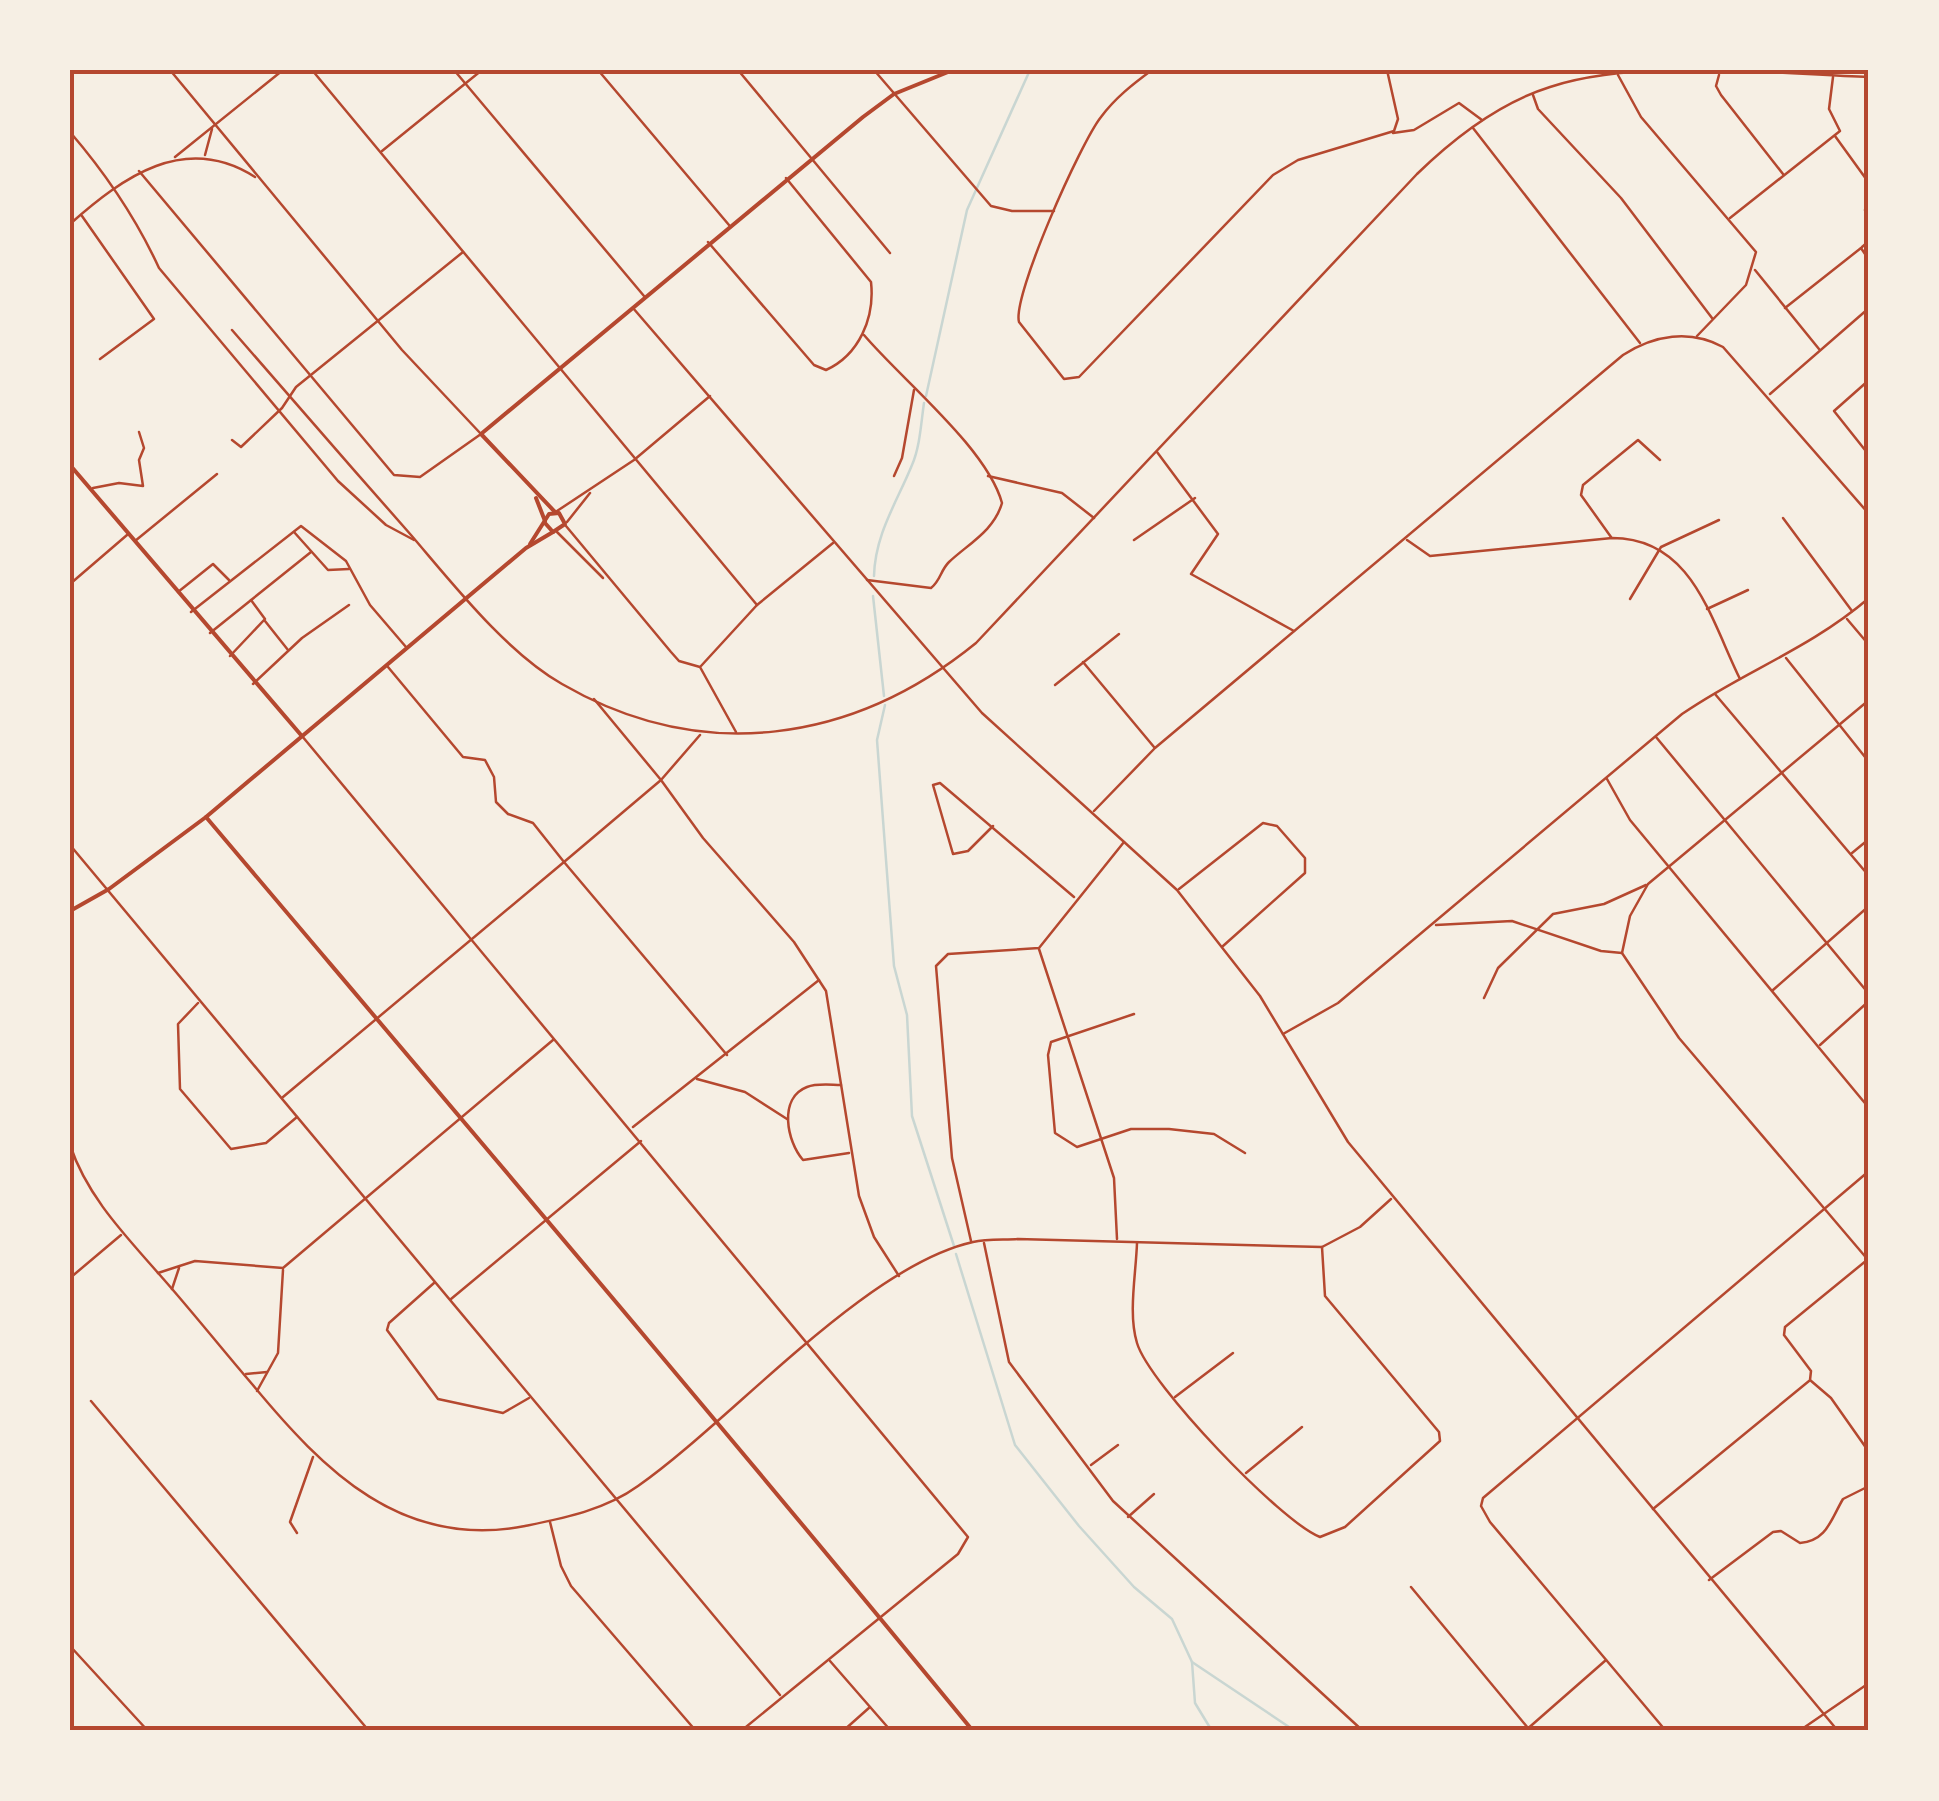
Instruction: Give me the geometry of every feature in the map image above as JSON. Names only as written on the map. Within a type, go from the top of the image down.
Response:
[{"type":"street","points":[[170,70],[378,321],[534,494],[555,512],[608,582]]},
{"type":"street","points":[[70,224],[139,171],[174,158],[283,70]]},
{"type":"street","points":[[312,70],[757,605]]},
{"type":"street","points":[[454,70],[645,297]]},
{"type":"street","points":[[381,152],[482,70]]},
{"type":"street","points":[[598,70],[728,225]]},
{"type":"street","points":[[738,70],[890,252]]},
{"type":"street","points":[[874,70],[974,188],[999,209],[1056,210]]},
{"type":"street","points":[[139,171],[386,468],[402,478],[420,478],[482,434],[728,225],[894,94],[952,70]]},
{"type":"street","points":[[1152,70],[1125,90],[1096,125],[1056,210],[1017,317],[1064,378],[1072,380],[1273,175],[1298,160],[1414,130],[1459,103],[1483,121]]},
{"type":"street","points":[[1387,70],[1398,124],[1389,134]]},
{"type":"street","points":[[1720,73],[1716,86],[1720,94],[1783,174]]},
{"type":"street","points":[[1618,74],[1642,117],[1754,247],[1753,267],[1746,285],[1696,337]]},
{"type":"street","points":[[232,330],[467,598],[533,663],[562,684],[652,722],[702,734],[822,725],[918,685],[987,633],[1417,174],[1472,126],[1532,93],[1569,81],[1618,74],[1869,77]]},
{"type":"street","points":[[1729,219],[1840,131],[1829,109],[1834,76]]},
{"type":"street","points":[[1532,93],[1538,109],[1620,198],[1713,319]]},
{"type":"street","points":[[205,158],[214,126]]},
{"type":"street","points":[[1472,126],[1641,344]]},
{"type":"street","points":[[70,132],[116,187],[154,249],[159,268],[278,412],[338,481],[386,525],[416,541]]},
{"type":"street","points":[[1832,134],[1869,183]]},
{"type":"street","points":[[174,158],[230,163],[260,180]]},
{"type":"street","points":[[708,242],[820,369],[844,361],[863,334],[871,282],[786,178]]},
{"type":"street","points":[[1869,200],[1865,210],[1869,228]]},
{"type":"street","points":[[81,214],[154,319],[100,358]]},
{"type":"street","points":[[1785,308],[1869,241]]},
{"type":"street","points":[[1861,248],[1869,260]]},
{"type":"street","points":[[232,440],[241,447],[290,396],[464,251]]},
{"type":"street","points":[[1753,267],[1820,350]]},
{"type":"street","points":[[632,307],[948,677],[982,713],[1177,890],[1223,946],[1348,1142],[1392,1198],[1838,1731]]},
{"type":"street","points":[[1769,395],[1869,308]]},
{"type":"street","points":[[863,334],[987,476],[1001,508],[988,528],[944,567],[931,588],[865,580]]},
{"type":"street","points":[[1094,812],[1155,748],[1641,344],[1660,338],[1696,337],[1723,347],[1769,395],[1869,514]]},
{"type":"street","points":[[1869,380],[1834,411],[1869,454]]},
{"type":"street","points":[[894,476],[902,458],[914,388]]},
{"type":"street","points":[[526,548],[555,512],[591,492],[634,460],[711,395]]},
{"type":"street","points":[[89,489],[119,482],[142,486],[138,467],[144,448],[139,432]]},
{"type":"street","points":[[1612,538],[1582,495],[1583,485],[1638,440],[1660,460]]},
{"type":"street","points":[[1157,451],[1157,457],[1195,498],[1218,534],[1191,574],[1294,631]]},
{"type":"street","points":[[70,465],[632,1127],[968,1537],[966,1546],[742,1731]]},
{"type":"street","points":[[134,542],[216,474]]},
{"type":"street","points":[[987,476],[1066,495],[1094,519]]},
{"type":"street","points":[[70,911],[109,889],[206,817],[526,548],[565,524],[591,492]]},
{"type":"street","points":[[534,494],[545,522],[608,582],[680,660],[700,667],[737,734]]},
{"type":"street","points":[[1134,540],[1195,498]]},
{"type":"street","points":[[1783,518],[1852,612]]},
{"type":"street","points":[[1630,599],[1661,547],[1719,520]]},
{"type":"street","points":[[191,612],[303,526],[350,569],[370,605],[406,648]]},
{"type":"street","points":[[294,532],[328,570],[350,569]]},
{"type":"street","points":[[70,584],[128,535]]},
{"type":"street","points":[[1406,539],[1430,556],[1612,538],[1661,547],[1684,568],[1740,679]]},
{"type":"street","points":[[210,632],[319,542]]},
{"type":"street","points":[[700,667],[757,605],[832,544]]},
{"type":"street","points":[[177,592],[211,565],[231,582]]},
{"type":"street","points":[[263,588],[250,601],[289,651]]},
{"type":"street","points":[[1705,610],[1748,590]]},
{"type":"street","points":[[1282,1034],[1338,1003],[1655,737],[1714,693],[1785,657],[1846,618],[1869,598]]},
{"type":"street","points":[[253,684],[349,606]]},
{"type":"street","points":[[1846,618],[1869,645]]},
{"type":"street","points":[[230,656],[264,620]]},
{"type":"street","points":[[1055,685],[1119,634]]},
{"type":"street","points":[[1785,657],[1869,762]]},
{"type":"street","points":[[1083,662],[1155,748]]},
{"type":"street","points":[[387,666],[463,757],[484,760],[494,777],[496,802],[508,814],[533,823],[727,1055]]},
{"type":"street","points":[[1714,693],[1869,876]]},
{"type":"street","points":[[592,697],[820,979],[827,994],[843,1085],[849,1153],[874,1237],[899,1276]]},
{"type":"street","points":[[1651,1510],[1810,1380],[1811,1371],[1786,1338],[1784,1329],[1868,1260],[1652,1003],[1622,953],[1630,916],[1648,884],[1667,866],[1869,700]]},
{"type":"street","points":[[282,1098],[661,780],[702,734]]},
{"type":"street","points":[[1655,737],[1869,994]]},
{"type":"street","points":[[1607,778],[1630,820],[1869,1108]]},
{"type":"street","points":[[992,826],[968,851],[952,854],[933,785],[940,782],[992,826],[1076,899]]},
{"type":"street","points":[[206,817],[372,1019],[880,1614],[973,1731]]},
{"type":"street","points":[[1177,890],[1263,822],[1277,826],[1305,858],[1305,873],[1223,946]]},
{"type":"street","points":[[971,1242],[952,1158],[936,966],[948,954],[1039,948],[1126,840]]},
{"type":"street","points":[[1851,854],[1869,840]]},
{"type":"street","points":[[70,846],[282,1098],[362,1200],[618,1497],[781,1696],[786,1693]]},
{"type":"street","points":[[1484,998],[1498,968],[1553,914],[1604,904],[1648,884]]},
{"type":"street","points":[[1772,991],[1869,906]]},
{"type":"street","points":[[1434,925],[1512,922],[1601,951],[1622,953]]},
{"type":"street","points":[[1039,948],[1117,1192],[1117,1242]]},
{"type":"street","points":[[632,1127],[820,979]]},
{"type":"street","points":[[1818,1046],[1869,1001]]},
{"type":"street","points":[[200,1002],[178,1024],[182,1093],[231,1149],[266,1143],[296,1117]]},
{"type":"street","points":[[1134,1014],[1051,1042],[1048,1055],[1055,1133],[1073,1146],[1140,1128],[1200,1131],[1214,1134],[1245,1154]]},
{"type":"street","points":[[158,1273],[195,1260],[283,1268],[554,1039]]},
{"type":"street","points":[[695,1079],[745,1092],[787,1118]]},
{"type":"street","points":[[843,1085],[808,1086],[791,1100],[787,1118],[796,1151],[803,1160],[849,1153]]},
{"type":"street","points":[[450,1300],[642,1140]]},
{"type":"street","points":[[70,1145],[84,1180],[122,1234],[314,1456],[366,1497],[422,1520],[495,1530],[586,1512],[636,1488],[899,1276],[971,1242],[1322,1247],[1360,1227],[1392,1198]]},
{"type":"street","points":[[1666,1731],[1522,1562],[1481,1506],[1483,1498],[1518,1464],[1869,1171]]},
{"type":"street","points":[[70,1278],[122,1234]]},
{"type":"street","points":[[984,1241],[1008,1362],[1127,1518],[1363,1731]]},
{"type":"street","points":[[1137,1242],[1136,1340],[1174,1398],[1245,1474],[1311,1534],[1329,1537],[1440,1441],[1439,1432],[1325,1296],[1322,1247]]},
{"type":"street","points":[[1864,1255],[1869,1252]]},
{"type":"street","points":[[172,1290],[180,1266]]},
{"type":"street","points":[[257,1391],[276,1361],[283,1268]]},
{"type":"street","points":[[434,1282],[389,1323],[387,1330],[427,1386],[443,1403],[493,1413],[511,1411],[530,1397]]},
{"type":"street","points":[[1174,1398],[1234,1353]]},
{"type":"street","points":[[243,1374],[269,1371]]},
{"type":"street","points":[[1810,1380],[1830,1398],[1869,1452]]},
{"type":"street","points":[[92,1401],[369,1731]]},
{"type":"street","points":[[1245,1474],[1302,1428]]},
{"type":"street","points":[[1090,1466],[1118,1445]]},
{"type":"street","points":[[297,1534],[290,1522],[314,1456]]},
{"type":"street","points":[[1709,1580],[1773,1532],[1781,1531],[1800,1544],[1811,1542],[1832,1526],[1843,1499],[1869,1486]]},
{"type":"street","points":[[1127,1518],[1154,1494]]},
{"type":"street","points":[[550,1521],[560,1566],[571,1586],[696,1731]]},
{"type":"street","points":[[1411,1587],[1526,1729],[1606,1660]]},
{"type":"street","points":[[70,1646],[148,1731]]},
{"type":"street","points":[[828,1659],[891,1731]]},
{"type":"street","points":[[1799,1731],[1869,1683]]},
{"type":"street","points":[[843,1731],[872,1706]]},
{"type":"street","points":[[136,1731],[142,1726]]},
{"type":"waterway","points":[[926,396],[967,210],[1030,70]]},
{"type":"waterway","points":[[874,576],[883,532],[915,458],[924,403]]},
{"type":"waterway","points":[[873,596],[884,696]]},
{"type":"waterway","points":[[885,705],[877,740],[894,966],[907,1015],[912,1116],[954,1246]]},
{"type":"waterway","points":[[956,1254],[1015,1445],[1134,1587],[1172,1619],[1192,1662],[1195,1703],[1212,1731]]},
{"type":"waterway","points":[[1192,1662],[1295,1731]]}]
